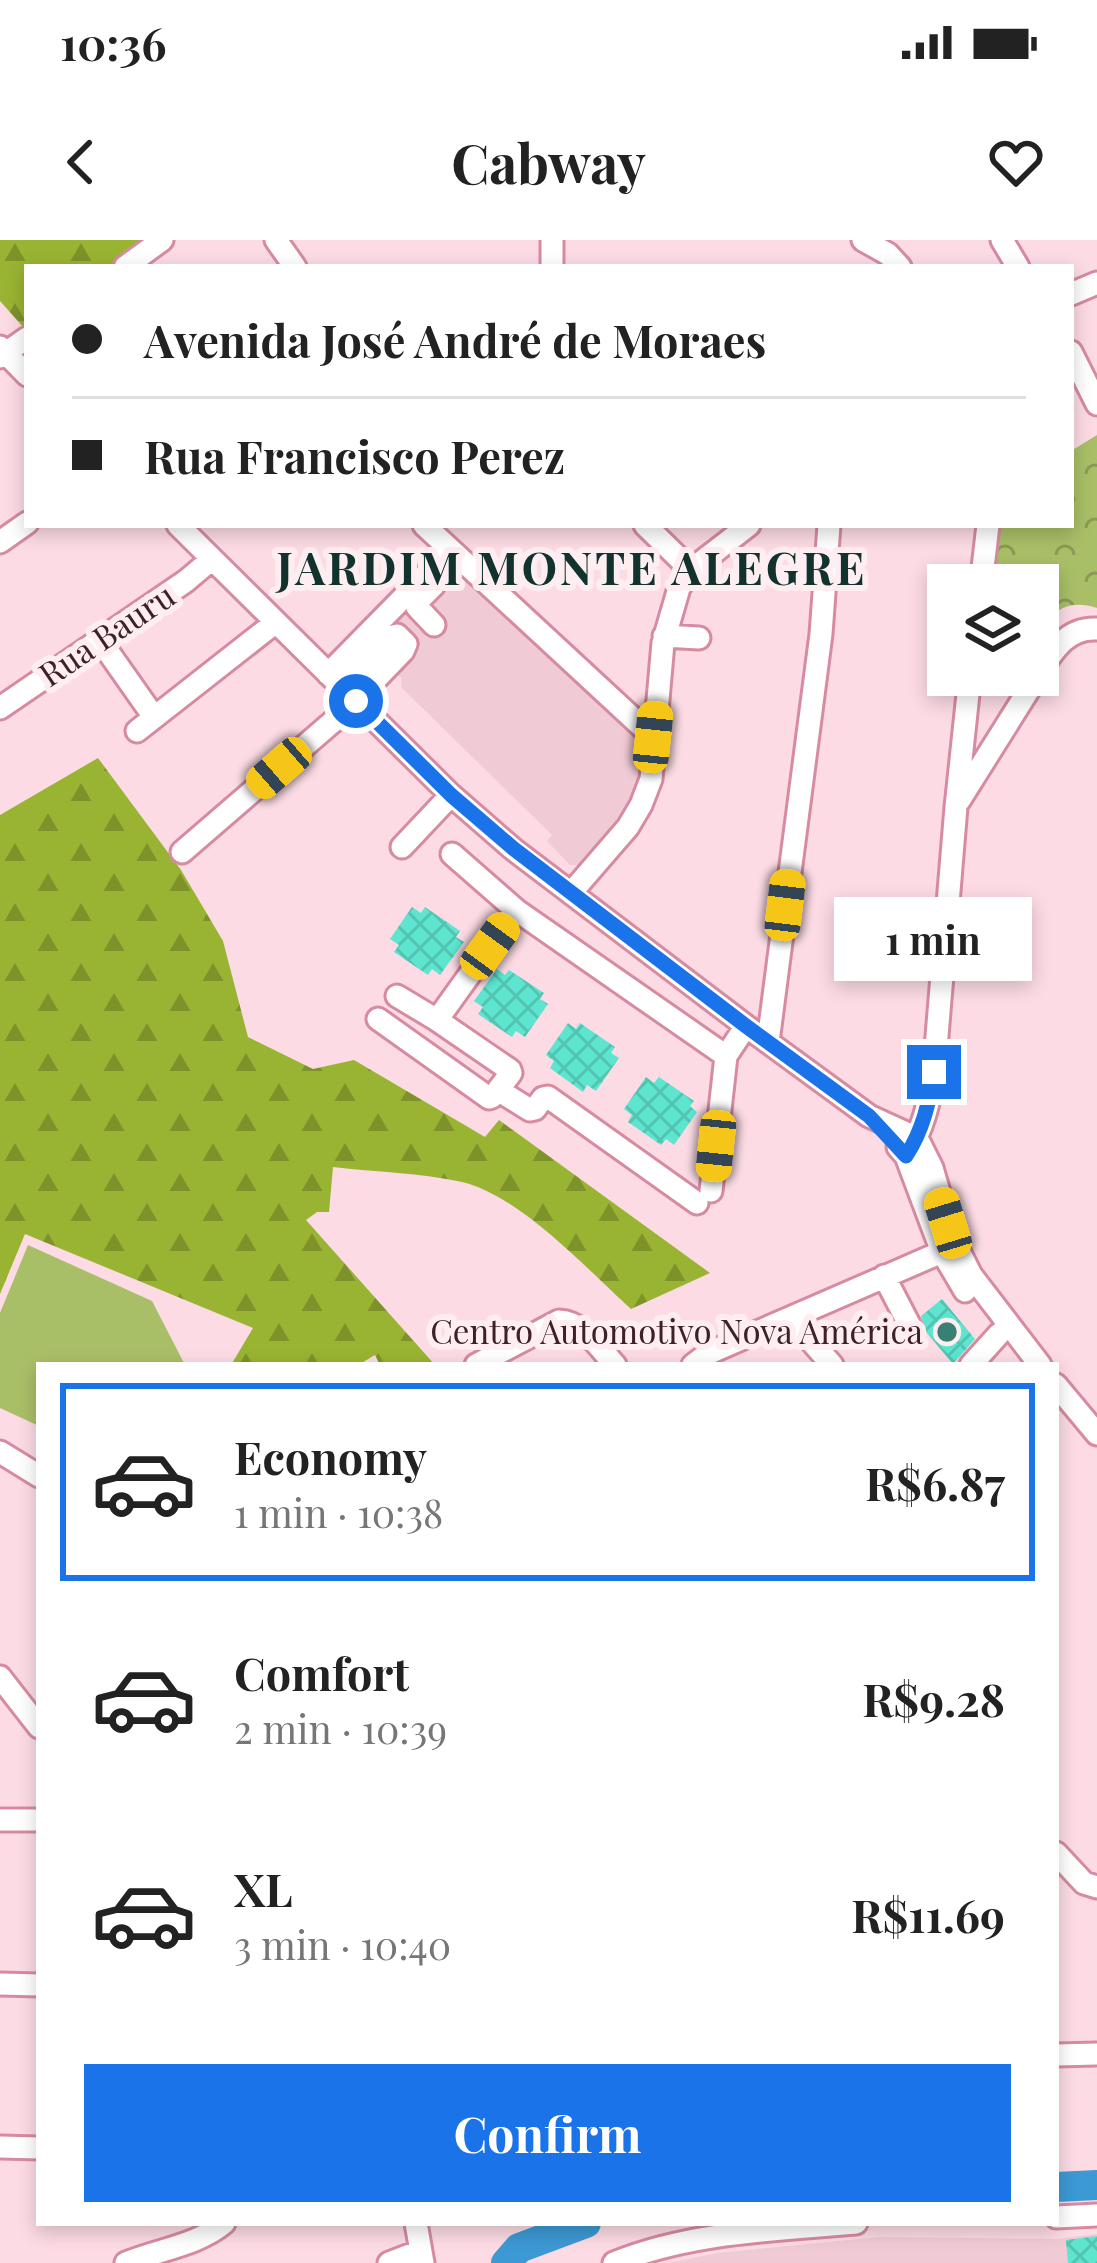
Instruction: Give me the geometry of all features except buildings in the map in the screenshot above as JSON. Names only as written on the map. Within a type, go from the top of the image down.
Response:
[{"type":"street","points":[[129,264],[162,240]]},
{"type":"street","points":[[863,240],[897,264]]},
{"type":"street","points":[[1074,358],[1097,404]]},
{"type":"street","points":[[181,528],[451,795],[571,893],[912,1147],[932,1168],[949,1248],[968,1296],[1021,1362]]},
{"type":"street","points":[[427,528],[653,737]]},
{"type":"street","points":[[648,528],[692,570]]},
{"type":"street","points":[[571,893],[628,826],[651,778],[664,636],[679,588],[692,570],[745,528]]},
{"type":"street","points":[[768,1042],[820,634],[829,528]]},
{"type":"street","points":[[983,564],[988,528]]},
{"type":"street","points":[[434,625],[417,608],[418,601],[455,555]]},
{"type":"street","points":[[182,852],[342,688],[455,555]]},
{"type":"street","name":"Rua Bauru","points":[[0,707],[212,559]]},
{"type":"street","points":[[109,653],[145,724],[276,622]]},
{"type":"street","points":[[1059,644],[1082,628],[1097,629]]},
{"type":"street","points":[[664,636],[699,638]]},
{"type":"street","points":[[912,1147],[929,1102],[934,1072],[968,696]]},
{"type":"street","points":[[956,807],[1025,696]]},
{"type":"street","points":[[403,848],[451,795]]},
{"type":"street","points":[[452,854],[516,910],[726,1056]]},
{"type":"street","points":[[437,1020],[516,910]]},
{"type":"street","points":[[378,1019],[489,1098],[498,1090],[510,1070],[397,995]]},
{"type":"street","points":[[498,1090],[530,1110],[548,1097],[704,1197],[726,1056],[746,1026]]},
{"type":"street","points":[[697,1362],[949,1248]]},
{"type":"street","points":[[949,1248],[1038,1362]]},
{"type":"street","points":[[884,1276],[912,1330]]},
{"type":"street","points":[[791,1318],[829,1362]]},
{"type":"street","points":[[482,1362],[559,1322],[573,1322],[612,1362]]},
{"type":"street","points":[[973,1362],[999,1334]]},
{"type":"street","points":[[1059,1389],[1097,1434]]},
{"type":"street","points":[[1059,1409],[1097,1450]]},
{"type":"street","points":[[0,1452],[36,1474]]},
{"type":"street","points":[[0,1677],[31,1698]]},
{"type":"street","points":[[0,1820],[36,1820]]},
{"type":"street","points":[[1059,1856],[1084,1882],[1097,1887]]},
{"type":"street","points":[[0,1984],[36,1984]]},
{"type":"street","points":[[1059,2055],[1097,2054]]},
{"type":"street","points":[[0,2147],[36,2148]]},
{"type":"street","points":[[1059,2216],[1097,2215]]},
{"type":"street","points":[[125,2263],[220,2226]]},
{"type":"street","points":[[411,2259],[416,2226]]},
{"type":"street","points":[[614,2263],[696,2240],[828,2226]]},
{"type":"shaded area","points":[[446,558],[640,733],[635,790],[621,823],[602,850],[577,865],[570,865],[547,841],[552,835],[401,687],[402,679],[367,643]]},
{"type":"shaded area","points":[[1097,2234],[1097,2263],[668,2263],[717,2253],[879,2237],[1056,2239]]},
{"type":"green space","points":[[0,240],[150,240],[115,264],[24,264],[24,328],[0,301]]},
{"type":"green space","points":[[1097,435],[1097,608],[1080,605],[1059,611],[1059,564],[995,564],[1000,528],[1074,528],[1074,449]]},
{"type":"green space","points":[[98,758],[181,870],[223,941],[248,1037],[313,1069],[354,1060],[485,1137],[499,1120],[710,1273],[631,1309],[552,1236],[484,1190],[430,1177],[333,1167],[329,1212],[317,1212],[306,1220],[432,1362],[378,1362],[375,1355],[363,1362],[233,1362],[253,1328],[25,1234],[0,1294],[0,815]]},
{"type":"green space","points":[[28,1245],[152,1301],[183,1362],[36,1362],[36,1425],[0,1408],[0,1313]]},
{"type":"waterway","points":[[1059,2187],[1097,2185]]},
{"type":"waterway","points":[[506,2263],[519,2248],[578,2226]]},
{"type":"place","name":"Centro Automotivo Nova América","points":[[947,1332]]},
{"type":"district","name":"JARDIM MONTE ALEGRE","points":[[572,569]]},
{"type":"route","points":[[356,701],[451,795],[514,849],[869,1116],[906,1156],[917,1138],[934,1072]]}]
